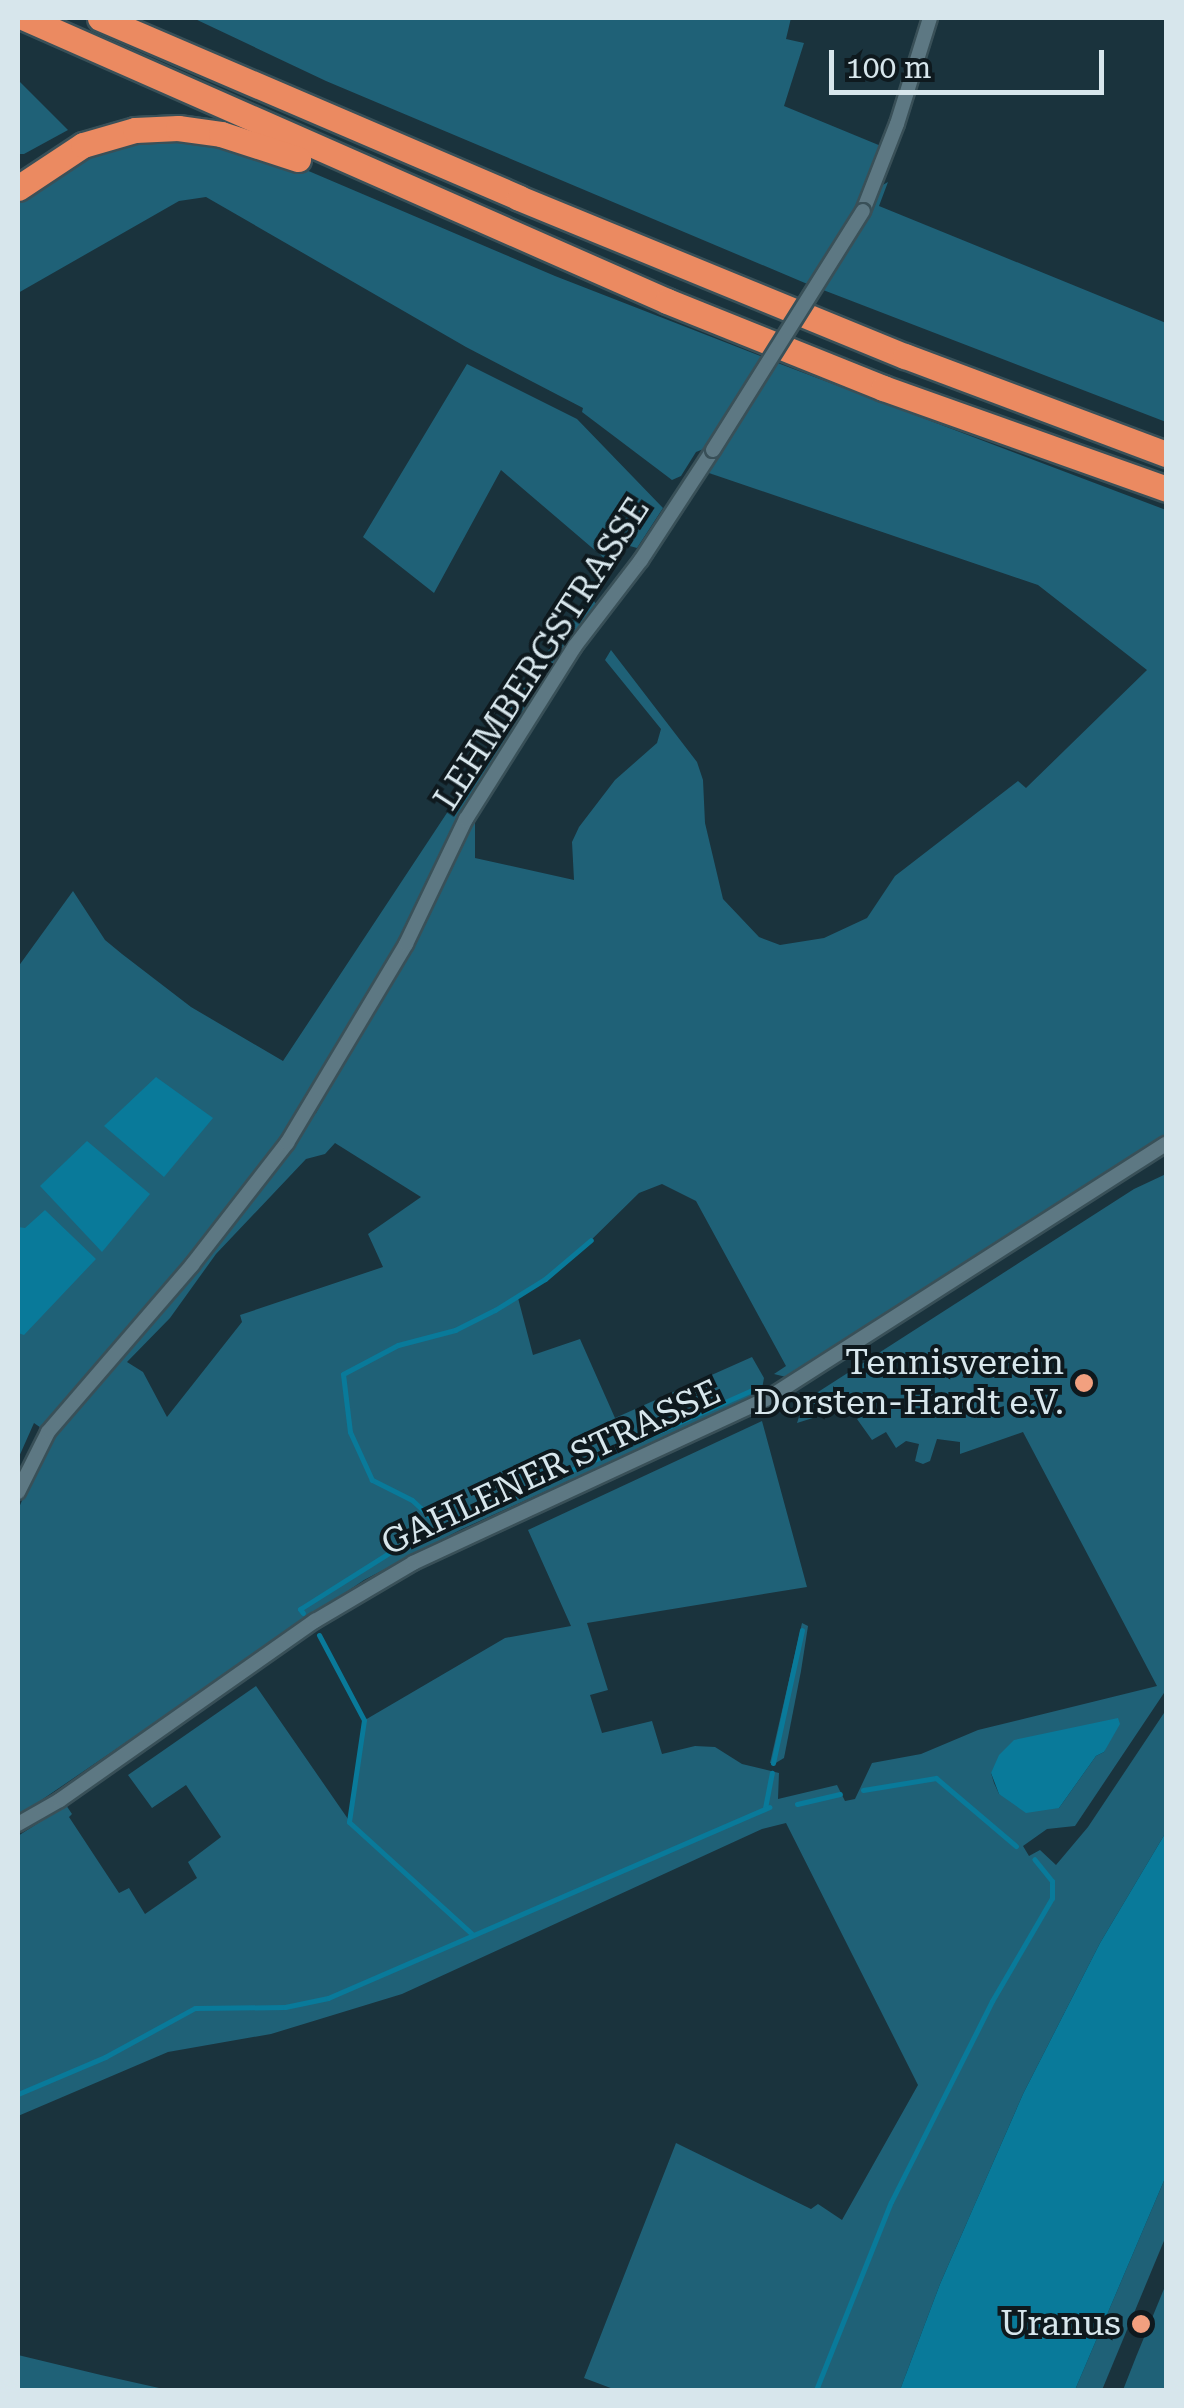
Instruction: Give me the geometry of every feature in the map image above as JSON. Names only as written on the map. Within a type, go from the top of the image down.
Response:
[{"type":"highway","points":[[24,18],[517,238],[883,388],[1166,489]]},
{"type":"highway","points":[[100,18],[519,198],[905,356],[1166,454]]},
{"type":"highway","points":[[18,188],[84,145],[135,130],[178,128],[260,144],[411,205],[517,238]]},
{"type":"street","name":"LEHMBERGSTRASSE","points":[[18,1492],[48,1432],[192,1265],[287,1143],[406,944],[466,818],[576,646],[641,560],[713,450],[863,211],[897,124],[930,18]]},
{"type":"street","name":"GAHLENER STRASSE","points":[[18,1824],[60,1800],[348,1602],[414,1563],[770,1397],[1166,1144]]},
{"type":"shaded area","points":[[193,18],[791,18],[786,39],[804,43],[784,106],[881,146],[856,208],[868,212],[881,186],[888,182],[879,206],[1166,323],[1166,422],[805,283],[326,81]]},
{"type":"shaded area","points":[[18,80],[68,130],[24,154],[18,154]]},
{"type":"shaded area","points":[[177,135],[271,155],[555,276],[763,357],[706,448],[696,452],[681,476],[672,480],[582,412],[583,408],[466,347],[206,197],[179,201],[18,293],[18,201],[53,174],[110,145]]},
{"type":"shaded area","points":[[775,362],[1166,510],[1166,1135],[790,1378],[774,1374],[786,1366],[696,1201],[662,1184],[639,1193],[579,1252],[518,1298],[533,1355],[580,1339],[615,1418],[752,1357],[764,1378],[761,1394],[462,1529],[364,1580],[18,1816],[18,1510],[37,1465],[64,1423],[316,1113],[455,862],[475,815],[475,858],[574,880],[572,842],[579,827],[615,780],[657,743],[661,729],[605,660],[611,650],[697,762],[703,780],[705,823],[723,899],[759,937],[780,945],[824,938],[867,918],[895,876],[1018,781],[1026,788],[1147,670],[1038,585],[706,472],[653,559],[652,553]],"holes":[[[335,1143],[421,1197],[368,1234],[383,1267],[240,1315],[242,1322],[167,1417],[143,1372],[127,1362],[170,1318],[216,1254],[306,1159],[325,1154]]]},
{"type":"shaded area","points":[[467,364],[577,419],[663,508],[637,548],[615,542],[604,558],[501,470],[434,593],[363,537]]},
{"type":"shaded area","points":[[592,599],[597,605],[594,614],[571,643],[389,966],[280,1143],[151,1306],[44,1430],[34,1423],[18,1459],[18,967],[73,891],[105,940],[122,954],[191,1007],[283,1061],[509,719],[503,714],[584,601]]},
{"type":"shaded area","points":[[156,1077],[213,1118],[164,1177],[104,1126]]},
{"type":"shaded area","points":[[87,1141],[150,1194],[102,1252],[40,1186]]},
{"type":"shaded area","points":[[1166,1174],[1166,1690],[1075,1826],[1047,1829],[1023,1846],[1029,1856],[1040,1850],[1056,1865],[1088,1827],[1166,1710],[1166,1832],[1100,1943],[1023,2094],[940,2284],[900,2390],[616,2390],[584,2378],[676,2143],[811,2209],[818,2204],[842,2220],[918,2085],[786,1823],[762,1829],[402,1994],[271,2034],[168,2052],[18,2116],[18,1836],[66,1805],[72,1814],[69,1817],[119,1893],[129,1888],[145,1914],[197,1878],[188,1862],[221,1837],[186,1785],[152,1808],[128,1775],[256,1686],[348,1819],[365,1720],[505,1638],[571,1626],[528,1530],[762,1421],[807,1587],[587,1623],[608,1690],[590,1695],[602,1733],[652,1721],[662,1754],[695,1746],[715,1747],[742,1764],[779,1773],[778,1799],[837,1785],[845,1801],[855,1799],[872,1763],[921,1754],[978,1730],[1157,1686],[1023,1432],[960,1454],[960,1442],[937,1439],[930,1461],[923,1464],[915,1461],[919,1444],[906,1441],[896,1448],[886,1432],[872,1440],[857,1419],[862,1416],[852,1400],[845,1399],[816,1417],[797,1423],[804,1401],[1134,1189]],"holes":[[[1107,1741],[1104,1752],[1096,1756],[1059,1808],[999,1794],[991,1773]]]},
{"type":"shaded area","points":[[45,1210],[96,1259],[24,1335],[18,1333],[18,1227],[25,1228]]},
{"type":"shaded area","points":[[802,1623],[808,1626],[784,1758],[774,1764],[770,1763]]},
{"type":"shaded area","points":[[1118,1718],[1120,1724],[1104,1752],[1096,1756],[1059,1808],[1026,1813],[999,1794],[991,1773],[999,1755],[1014,1740]]},
{"type":"shaded area","points":[[1166,1832],[1166,2176],[1075,2390],[900,2390],[940,2284],[1023,2094],[1100,1943]]},
{"type":"shaded area","points":[[1166,2176],[1166,2236],[1102,2390],[1075,2390]]},
{"type":"shaded area","points":[[1166,2284],[1166,2390],[1123,2390],[1136,2357]]},
{"type":"shaded area","points":[[18,2355],[101,2375],[168,2390],[18,2390]]},
{"type":"waterway","points":[[442,1528],[412,1500],[372,1480],[350,1432],[343,1374],[398,1345],[455,1330],[495,1310],[545,1279],[591,1240]]},
{"type":"waterway","points":[[303,1613],[300,1609],[400,1546],[754,1389]]},
{"type":"waterway","points":[[773,1763],[802,1630]]},
{"type":"waterway","points":[[319,1635],[364,1720],[349,1822],[473,1935]]},
{"type":"waterway","points":[[765,1808],[772,1773]]},
{"type":"waterway","points":[[863,1790],[936,1778],[1016,1846]]},
{"type":"waterway","points":[[797,1804],[840,1794]]},
{"type":"waterway","points":[[18,2094],[105,2057],[195,2008],[285,2007],[328,1998],[769,1807]]},
{"type":"waterway","points":[[816,2390],[891,2202],[992,2001],[1052,1898],[1052,1881],[1034,1859]]},
{"type":"place","name":"Tennisverein Dorsten-Hardt e.V.","points":[[1084,1383]]},
{"type":"place","name":"Uranus","points":[[1141,2324]]}]
